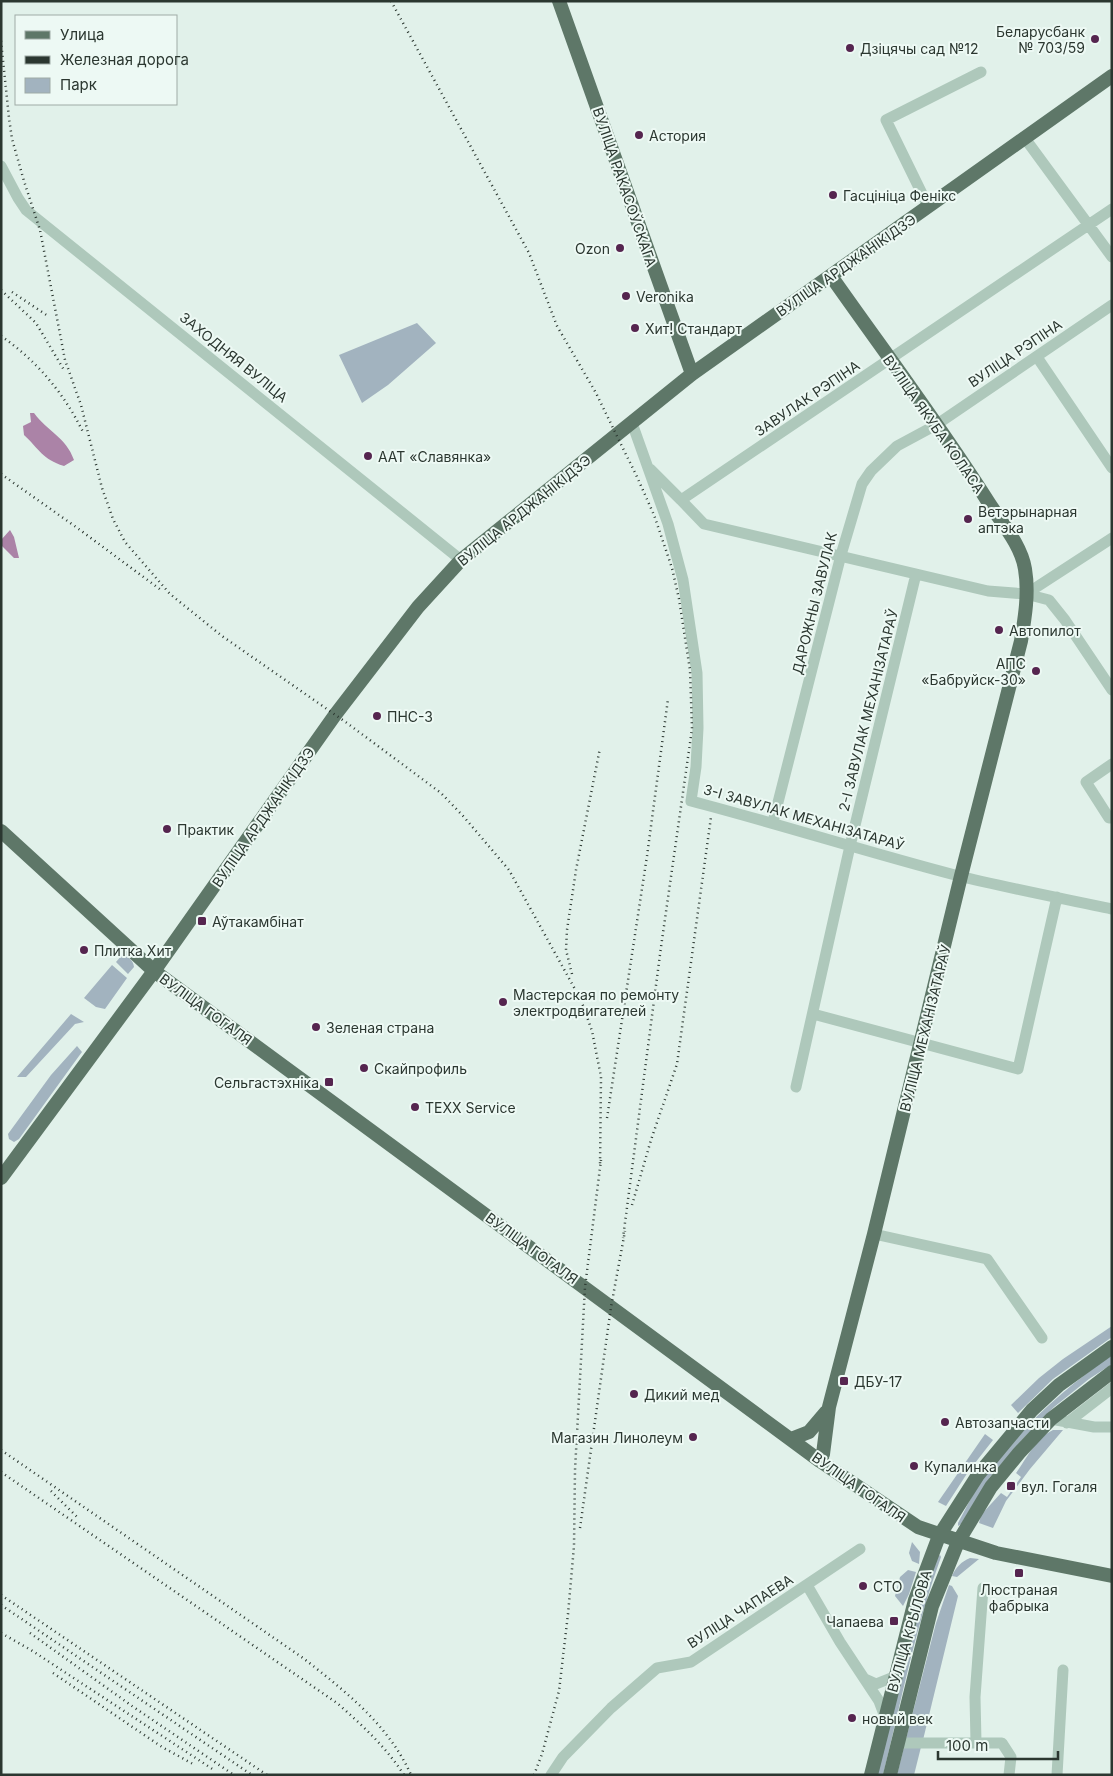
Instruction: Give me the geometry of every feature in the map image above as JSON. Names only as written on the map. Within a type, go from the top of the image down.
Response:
[{"type":"main road","name":"ВУЛІЦА РАКАСОЎСКАГА","points":[[559,1],[692,374]]},
{"type":"main road","name":"ВУЛІЦА АРДЖАНІКІДЗЭ","points":[[1,1178],[154,971],[335,715],[418,607],[461,560],[692,374],[1112,76]]},
{"type":"main road","name":"ВУЛІЦА ЯКУБА КОЛАСА","points":[[831,276],[975,480],[1018,548],[1025,568],[1026,594]]},
{"type":"main road","name":"ВУЛІЦА МЕХАНІЗАТАРАЎ","points":[[820,1460],[823,1454],[829,1407],[874,1234],[961,876],[1021,641],[1026,614],[1026,594]]},
{"type":"main road","name":"ВУЛІЦА ГОГАЛЯ","points":[[1,831],[154,971],[791,1439],[918,1527],[939,1536],[996,1553],[1112,1576]]},
{"type":"main road","name":"ВУЛІЦА КРЫЛОВА","points":[[871,1775],[915,1600],[939,1536],[978,1475],[1032,1410],[1058,1385],[1112,1347]]},
{"type":"main road","name":"ВУЛІЦА КРЫЛОВА","points":[[890,1775],[932,1606],[958,1542],[991,1487],[1019,1453],[1051,1419],[1112,1372]]},
{"type":"main road","points":[[791,1439],[809,1432],[829,1407]]},
{"type":"street","points":[[928,206],[886,120],[981,72]]},
{"type":"street","points":[[1024,137],[1112,258]]},
{"type":"street","name":"ЗАХОДНЯЯ ВУЛІЦА","points":[[1,166],[26,210],[461,560]]},
{"type":"street","name":"ЗАВУЛАК РЭПІНА","points":[[681,500],[1112,209]]},
{"type":"street","name":"ВУЛІЦА РЭПІНА","points":[[936,425],[1112,305]]},
{"type":"street","points":[[1037,357],[1112,468]]},
{"type":"street","name":"3-І ЗАВУЛАК МЕХАНІЗАТАРАЎ","points":[[632,423],[648,467],[683,580],[697,674],[698,728],[696,767],[691,800],[961,876],[1112,909]]},
{"type":"street","name":"ДАРОЖНЫ ЗАВУЛАК","points":[[773,822],[841,555],[862,484],[870,471],[897,446],[936,425]]},
{"type":"street","points":[[648,467],[704,524],[988,591],[1026,594],[1049,600],[1065,620],[1112,690]]},
{"type":"street","points":[[1026,594],[1112,538]]},
{"type":"street","name":"2-І ЗАВУЛАК МЕХАНІЗАТАРАЎ","points":[[796,1087],[850,846],[916,574]]},
{"type":"street","points":[[1110,818],[1086,782],[1112,764]]},
{"type":"street","points":[[813,1014],[1018,1068],[1057,897]]},
{"type":"street","points":[[874,1234],[987,1259],[1042,1338]]},
{"type":"street","points":[[1067,1423],[1112,1388]]},
{"type":"street","points":[[1051,1419],[1094,1427],[1112,1427]]},
{"type":"street","name":"ВУЛІЦА ЧАПАЕВА","points":[[551,1775],[563,1757],[611,1708],[657,1668],[691,1662],[860,1549]]},
{"type":"street","points":[[807,1585],[840,1642],[879,1701],[885,1717]]},
{"type":"street","points":[[976,1742],[975,1698],[983,1588]]},
{"type":"street","points":[[1057,1775],[1063,1670]]},
{"type":"street","points":[[865,1679],[876,1684],[896,1676]]},
{"type":"street","points":[[898,1743],[1002,1743],[1011,1757],[1009,1775]]},
{"type":"green space","points":[[417,323],[436,343],[388,385],[362,403],[339,355]]},
{"type":"green space","points":[[122,955],[133,962],[134,967],[128,974],[116,962]]},
{"type":"green space","points":[[112,965],[127,978],[105,1009],[96,1007],[84,998]]},
{"type":"green space","points":[[71,1014],[84,1022],[75,1024],[26,1077],[17,1077]]},
{"type":"green space","points":[[77,1046],[82,1052],[19,1139],[14,1142],[9,1139],[8,1134],[51,1075]]},
{"type":"green space","points":[[1112,1326],[1112,1337],[1053,1379],[1018,1413],[1011,1405],[1039,1378],[1063,1359]]},
{"type":"green space","points":[[1112,1355],[1112,1364],[1089,1379],[1054,1407],[1022,1440],[990,1477],[958,1526],[975,1491],[1015,1439],[1061,1394]]},
{"type":"green space","points":[[1053,1430],[1063,1430],[1006,1501],[993,1528],[979,1523],[981,1515],[1001,1493],[1007,1497],[1021,1477],[1016,1473],[1028,1455],[1042,1438]]},
{"type":"green space","points":[[985,1434],[993,1440],[968,1472],[946,1506],[938,1502]]},
{"type":"green space","points":[[912,1542],[920,1552],[919,1564],[912,1561],[909,1553]]},
{"type":"green space","points":[[940,1555],[941,1557],[916,1638],[883,1775],[876,1775],[921,1604],[937,1557]]},
{"type":"green space","points":[[970,1558],[979,1559],[957,1577],[952,1576],[959,1565]]},
{"type":"green space","points":[[908,1570],[916,1572],[903,1606],[895,1596],[900,1577]]},
{"type":"green space","points":[[949,1585],[952,1586],[958,1596],[923,1740],[906,1739],[936,1623]]},
{"type":"green space","points":[[904,1747],[921,1747],[914,1775],[897,1775]]},
{"type":"shaded area","points":[[30,413],[34,413],[66,445],[74,460],[64,466],[51,460],[24,435],[23,426],[31,422]]},
{"type":"shaded area","points":[[10,530],[14,537],[19,558],[14,558],[1,545],[1,540]]},
{"type":"railway","points":[[391,1],[529,253],[557,326],[596,393],[638,479],[654,515],[672,568],[679,599],[690,670],[692,729],[623,1238]]},
{"type":"railway","points":[[1,41],[12,139],[40,230],[65,360],[81,405],[102,488],[113,519],[125,542],[170,594],[222,636],[347,723],[441,793],[509,870],[581,1000],[592,1031],[601,1077],[600,1167]]},
{"type":"railway","points":[[1,290],[36,323],[64,370]]},
{"type":"railway","points":[[12,292],[48,316]]},
{"type":"railway","points":[[1,336],[14,345],[48,378],[67,404],[83,432]]},
{"type":"railway","points":[[1,474],[161,590]]},
{"type":"railway","points":[[607,1118],[647,856],[668,699]]},
{"type":"railway","points":[[572,974],[566,950],[567,930],[576,870],[600,748]]},
{"type":"railway","points":[[632,1205],[651,1140],[677,1064],[711,817]]},
{"type":"railway","points":[[534,1775],[542,1754],[559,1691],[568,1614],[574,1546],[575,1470],[585,1287],[601,1160]]},
{"type":"railway","points":[[580,1528],[611,1307],[625,1231]]},
{"type":"railway","points":[[1,1450],[319,1670],[350,1696],[378,1725],[391,1740],[411,1775]]},
{"type":"railway","points":[[1,1472],[337,1703],[381,1746],[404,1775]]},
{"type":"railway","points":[[51,1491],[79,1519]]},
{"type":"railway","points":[[1,1595],[267,1775]]},
{"type":"railway","points":[[1,1605],[252,1775]]},
{"type":"railway","points":[[1,1633],[31,1650],[214,1770]]},
{"type":"railway","points":[[30,1633],[132,1706],[234,1775]]},
{"type":"railway","points":[[53,1673],[162,1747],[193,1764]]},
{"type":"place","name":"Беларусбанк № 703/59","points":[[1095,39]]},
{"type":"place","name":"Дзіцячы сад №12","points":[[850,48]]},
{"type":"place","name":"Астория","points":[[639,135]]},
{"type":"place","name":"Гасцініца Фенікс","points":[[833,195]]},
{"type":"place","name":"Ozon","points":[[620,248]]},
{"type":"place","name":"Veronika","points":[[626,296]]},
{"type":"place","name":"Хит! Стандарт","points":[[635,328]]},
{"type":"place","name":"ААТ «Славянка»","points":[[368,456]]},
{"type":"place","name":"Ветэрынарная аптэка","points":[[968,519]]},
{"type":"place","name":"Автопилот","points":[[999,630]]},
{"type":"place","name":"АПС «Бабруйск-30»","points":[[1036,671]]},
{"type":"place","name":"ПНС-3","points":[[377,716]]},
{"type":"place","name":"Практик","points":[[167,829]]},
{"type":"place","name":"Аўтакамбінат","points":[[202,921]]},
{"type":"place","name":"Плитка Хит","points":[[84,950]]},
{"type":"place","name":"Мастерская по ремонту электродвигателей","points":[[503,1002]]},
{"type":"place","name":"Зеленая страна","points":[[316,1027]]},
{"type":"place","name":"Скайпрофиль","points":[[364,1068]]},
{"type":"place","name":"Сельгастэхніка","points":[[329,1082]]},
{"type":"place","name":"TEXX Service","points":[[415,1107]]},
{"type":"place","name":"ДБУ-17","points":[[844,1381]]},
{"type":"place","name":"Дикий мед","points":[[634,1394]]},
{"type":"place","name":"Автозапчасти","points":[[945,1422]]},
{"type":"place","name":"Магазин Линолеум","points":[[693,1437]]},
{"type":"place","name":"Купалинка","points":[[914,1466]]},
{"type":"place","name":"вул. Гогаля","points":[[1011,1486]]},
{"type":"place","name":"Люстраная фабрыка","points":[[1019,1573]]},
{"type":"place","name":"СТО","points":[[863,1586]]},
{"type":"place","name":"Чапаева","points":[[894,1621]]},
{"type":"place","name":"новый век","points":[[852,1718]]}]
